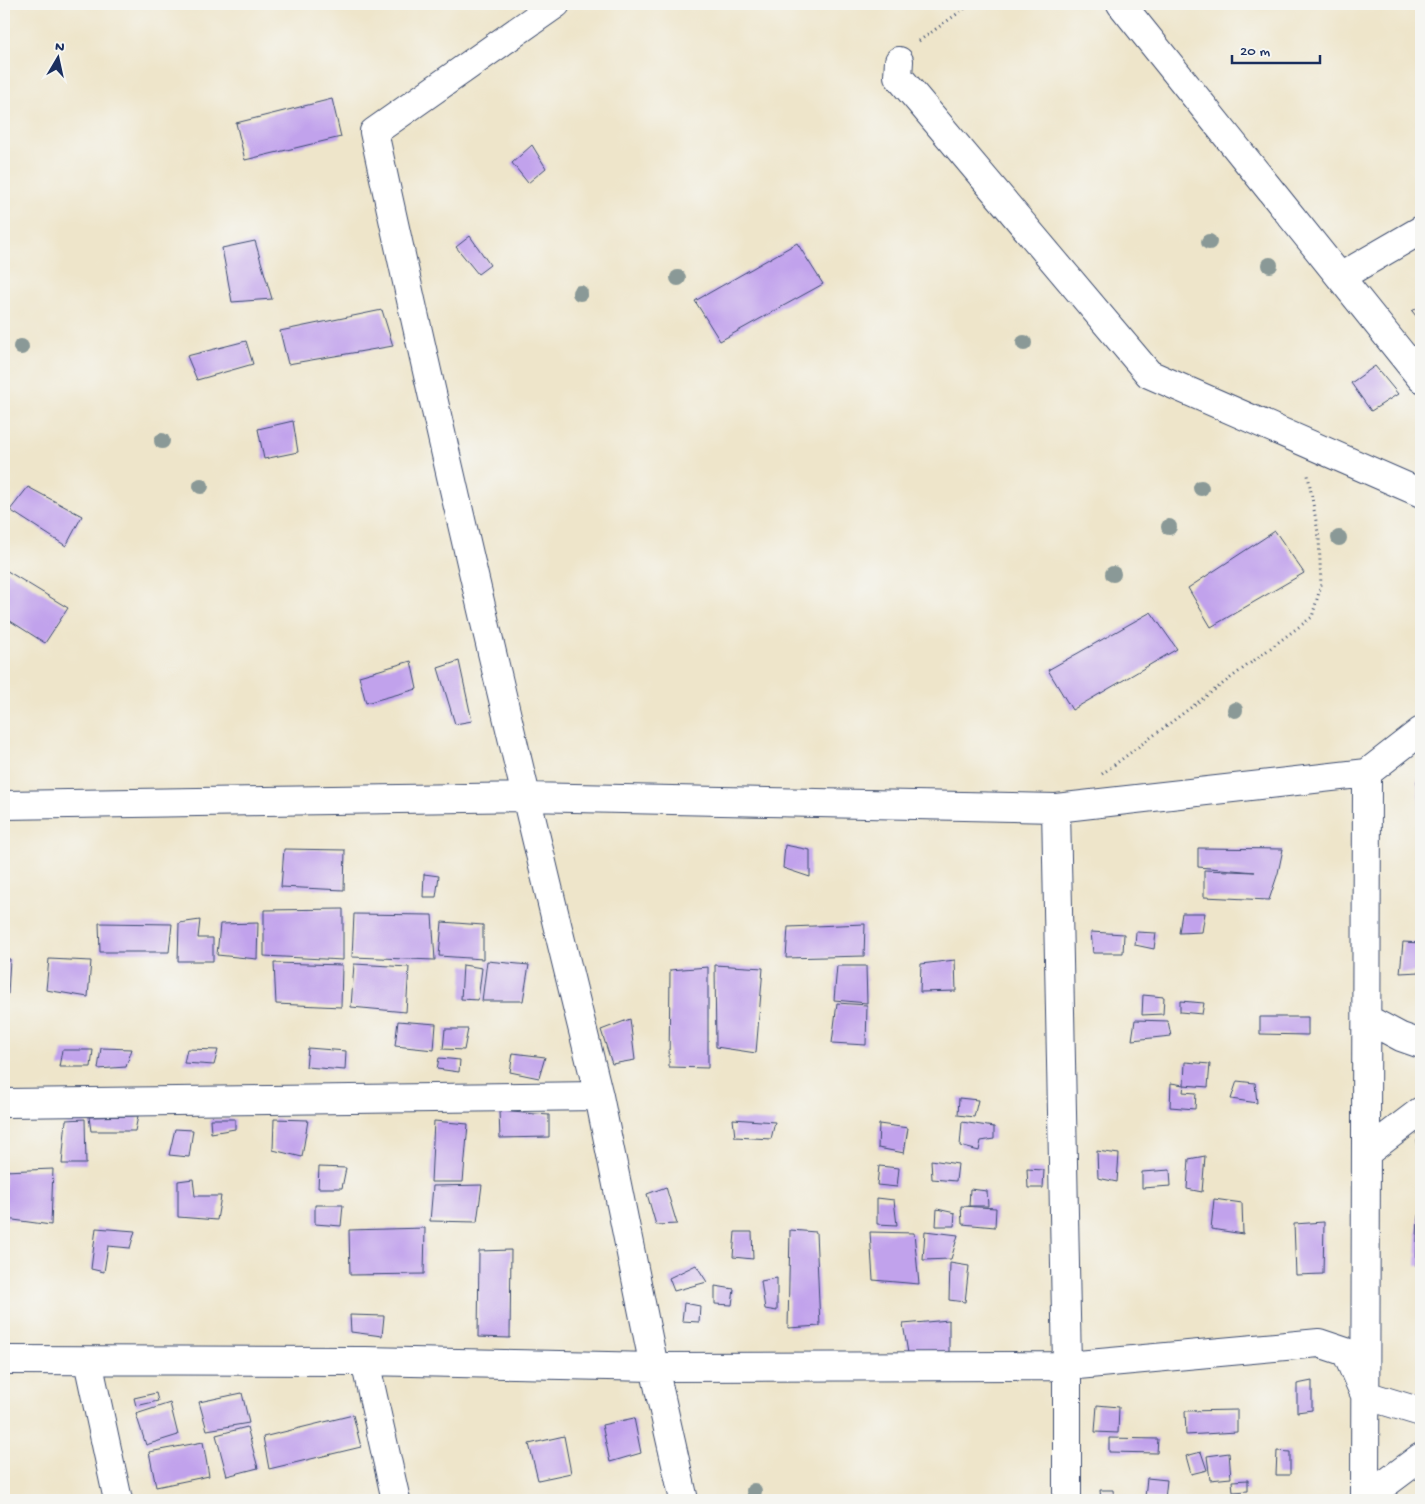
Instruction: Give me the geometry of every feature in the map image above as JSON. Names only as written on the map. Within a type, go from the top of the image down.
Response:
[{"type":"street","points":[[556,4],[374,132],[419,342],[525,797],[599,1096],[654,1368],[684,1500]]},
{"type":"street","points":[[1121,4],[1421,378]]},
{"type":"street","points":[[899,62],[898,76],[1150,374],[1302,443],[1421,493]]},
{"type":"street","points":[[1340,277],[1421,230]]},
{"type":"street","points":[[4,805],[525,797],[1056,808],[1367,773],[1421,731]]},
{"type":"street","points":[[1365,1500],[1367,773]]},
{"type":"street","points":[[1056,808],[1067,1366],[1067,1500]]},
{"type":"street","points":[[1366,1019],[1401,1037],[1421,1044]]},
{"type":"street","points":[[4,1103],[599,1096]]},
{"type":"street","points":[[1366,1153],[1421,1111]]},
{"type":"street","points":[[4,1360],[365,1361],[654,1368],[1067,1366],[1319,1343],[1346,1352],[1365,1395],[1421,1412]]},
{"type":"street","points":[[88,1361],[118,1500]]},
{"type":"street","points":[[365,1361],[396,1500]]},
{"type":"street","points":[[1365,1500],[1421,1457]]},
{"type":"path","points":[[899,62],[907,50],[971,4]]},
{"type":"path","points":[[1096,779],[1312,617],[1321,585],[1320,557],[1302,443]]},
{"type":"building","points":[[332,99],[341,137],[245,160],[236,123]]},
{"type":"building","points":[[532,145],[546,168],[528,183],[512,163]]},
{"type":"building","points":[[470,236],[490,265],[478,274],[456,247]]},
{"type":"building","points":[[255,241],[272,299],[232,302],[222,248]]},
{"type":"building","points":[[797,243],[823,284],[720,341],[695,301]]},
{"type":"building","points":[[1421,306],[1421,322],[1412,311]]},
{"type":"building","points":[[382,310],[393,346],[288,364],[280,331]]},
{"type":"building","points":[[246,341],[253,364],[197,380],[187,356]]},
{"type":"building","points":[[1375,366],[1398,394],[1371,411],[1351,383]]},
{"type":"building","points":[[293,421],[298,452],[264,459],[258,429]]},
{"type":"building","points":[[28,487],[82,516],[66,546],[10,510]]},
{"type":"building","points":[[1275,531],[1304,573],[1211,627],[1188,588]]},
{"type":"building","points":[[4,569],[68,608],[45,643],[4,617]]},
{"type":"building","points":[[1151,612],[1177,649],[1072,710],[1048,670]]},
{"type":"building","points":[[411,661],[417,689],[366,703],[359,676]]},
{"type":"building","points":[[459,661],[472,721],[455,724],[438,668]]},
{"type":"building","points":[[1421,776],[1421,810],[1420,810],[1417,781]]},
{"type":"building","points":[[785,845],[810,850],[810,877],[783,868]]},
{"type":"building","points":[[1198,848],[1283,849],[1278,873],[1269,900],[1204,897],[1204,870],[1255,872],[1198,867]]},
{"type":"building","points":[[284,849],[345,850],[344,890],[281,887]]},
{"type":"building","points":[[424,874],[439,876],[436,897],[423,897]]},
{"type":"building","points":[[343,909],[343,960],[264,956],[264,910]]},
{"type":"building","points":[[1182,913],[1205,913],[1202,932],[1179,933]]},
{"type":"building","points":[[354,914],[432,915],[435,960],[352,957]]},
{"type":"building","points":[[200,920],[198,938],[213,938],[213,961],[178,961],[179,923]]},
{"type":"building","points":[[442,922],[483,925],[483,959],[439,956]]},
{"type":"building","points":[[99,923],[172,924],[169,952],[100,952]]},
{"type":"building","points":[[258,923],[257,959],[217,955],[220,924]]},
{"type":"building","points":[[865,924],[864,956],[786,958],[788,927]]},
{"type":"building","points":[[1091,932],[1124,934],[1123,953],[1093,953]]},
{"type":"building","points":[[1136,932],[1156,933],[1154,949],[1135,945]]},
{"type":"building","points":[[1403,942],[1421,943],[1420,972],[1400,973]]},
{"type":"building","points":[[4,959],[10,959],[8,994],[4,994]]},
{"type":"building","points":[[49,959],[91,961],[88,997],[46,990]]},
{"type":"building","points":[[955,960],[956,991],[920,992],[921,964]]},
{"type":"building","points":[[487,961],[529,965],[523,1001],[482,1001]]},
{"type":"building","points":[[274,963],[342,965],[341,1007],[276,1004]]},
{"type":"building","points":[[354,964],[409,967],[406,1012],[351,1007]]},
{"type":"building","points":[[463,965],[482,968],[478,1000],[461,999]]},
{"type":"building","points":[[715,965],[763,968],[756,1053],[716,1047]]},
{"type":"building","points":[[837,966],[866,966],[867,1003],[834,1000]]},
{"type":"building","points":[[708,967],[708,1068],[669,1067],[670,970]]},
{"type":"building","points":[[1143,995],[1164,997],[1163,1014],[1142,1015]]},
{"type":"building","points":[[1180,1001],[1204,1003],[1202,1014],[1180,1012]]},
{"type":"building","points":[[837,1003],[867,1005],[866,1045],[832,1043]]},
{"type":"building","points":[[1260,1017],[1308,1017],[1308,1035],[1260,1034]]},
{"type":"building","points":[[630,1019],[635,1060],[612,1064],[601,1030]]},
{"type":"building","points":[[1135,1020],[1168,1021],[1171,1036],[1132,1040]]},
{"type":"building","points":[[398,1021],[436,1024],[434,1050],[395,1046]]},
{"type":"building","points":[[445,1029],[468,1029],[464,1050],[443,1049]]},
{"type":"building","points":[[101,1048],[132,1049],[126,1067],[98,1069]]},
{"type":"building","points":[[308,1048],[346,1051],[345,1070],[306,1067]]},
{"type":"building","points":[[187,1049],[218,1050],[214,1065],[184,1063]]},
{"type":"building","points":[[62,1050],[93,1050],[91,1067],[59,1067]]},
{"type":"building","points":[[513,1053],[545,1057],[539,1078],[510,1072]]},
{"type":"building","points":[[439,1058],[460,1060],[459,1072],[437,1069]]},
{"type":"building","points":[[1185,1062],[1210,1064],[1208,1087],[1184,1085]]},
{"type":"building","points":[[1237,1081],[1255,1083],[1257,1103],[1231,1099]]},
{"type":"building","points":[[1171,1083],[1184,1085],[1183,1092],[1196,1093],[1195,1109],[1170,1107]]},
{"type":"building","points":[[959,1098],[978,1100],[974,1117],[958,1115]]},
{"type":"building","points":[[499,1111],[549,1115],[549,1137],[500,1138]]},
{"type":"building","points":[[138,1116],[135,1131],[91,1131],[89,1117]]},
{"type":"building","points":[[85,1119],[86,1164],[62,1164],[66,1120]]},
{"type":"building","points":[[210,1119],[235,1119],[235,1129],[211,1133]]},
{"type":"building","points":[[274,1119],[308,1120],[302,1157],[273,1150]]},
{"type":"building","points":[[733,1119],[775,1122],[771,1139],[735,1137]]},
{"type":"building","points":[[434,1121],[468,1124],[463,1182],[431,1182]]},
{"type":"building","points":[[962,1122],[994,1127],[994,1139],[981,1141],[979,1151],[960,1146]]},
{"type":"building","points":[[879,1124],[908,1128],[904,1153],[878,1148]]},
{"type":"building","points":[[175,1129],[193,1130],[189,1157],[169,1155]]},
{"type":"building","points":[[1421,1137],[1421,1158],[1419,1160],[1417,1140]]},
{"type":"building","points":[[1097,1151],[1119,1154],[1117,1182],[1098,1178]]},
{"type":"building","points":[[1205,1156],[1202,1192],[1187,1189],[1189,1159]]},
{"type":"building","points":[[931,1160],[958,1164],[956,1181],[932,1179]]},
{"type":"building","points":[[879,1166],[899,1168],[897,1187],[877,1185]]},
{"type":"building","points":[[319,1167],[346,1168],[342,1188],[318,1188]]},
{"type":"building","points":[[53,1169],[51,1225],[6,1219],[4,1171]]},
{"type":"building","points":[[1027,1169],[1044,1170],[1043,1188],[1028,1188]]},
{"type":"building","points":[[1170,1170],[1171,1186],[1142,1188],[1142,1172]]},
{"type":"building","points":[[193,1179],[195,1196],[221,1196],[217,1220],[178,1217],[178,1181]]},
{"type":"building","points":[[482,1185],[477,1222],[430,1221],[433,1186]]},
{"type":"building","points":[[666,1187],[677,1224],[656,1225],[647,1194]]},
{"type":"building","points":[[970,1189],[987,1191],[988,1206],[969,1206]]},
{"type":"building","points":[[877,1198],[894,1200],[897,1225],[877,1224]]},
{"type":"building","points":[[1214,1199],[1242,1203],[1243,1234],[1211,1229]]},
{"type":"building","points":[[315,1205],[343,1205],[341,1226],[315,1224]]},
{"type":"building","points":[[961,1206],[996,1208],[995,1227],[962,1224]]},
{"type":"building","points":[[937,1209],[955,1213],[954,1226],[936,1226]]},
{"type":"building","points":[[1418,1215],[1421,1215],[1421,1266],[1416,1266]]},
{"type":"building","points":[[1324,1222],[1323,1274],[1296,1275],[1294,1224]]},
{"type":"building","points":[[96,1228],[135,1231],[130,1248],[108,1246],[104,1272],[91,1269]]},
{"type":"building","points":[[425,1228],[424,1274],[350,1275],[349,1230]]},
{"type":"building","points":[[790,1230],[816,1232],[820,1326],[788,1328]]},
{"type":"building","points":[[925,1231],[958,1235],[951,1259],[923,1260]]},
{"type":"building","points":[[735,1232],[752,1232],[753,1259],[733,1257]]},
{"type":"building","points":[[870,1232],[914,1233],[919,1284],[873,1280]]},
{"type":"building","points":[[511,1250],[510,1338],[478,1337],[479,1251]]},
{"type":"building","points":[[950,1263],[969,1266],[965,1302],[949,1300]]},
{"type":"building","points":[[696,1265],[707,1282],[674,1291],[669,1278]]},
{"type":"building","points":[[777,1278],[777,1311],[765,1309],[761,1281]]},
{"type":"building","points":[[715,1286],[734,1289],[732,1305],[715,1304]]},
{"type":"building","points":[[684,1303],[700,1306],[699,1322],[682,1321]]},
{"type":"building","points":[[350,1315],[384,1316],[382,1336],[351,1332]]},
{"type":"building","points":[[949,1320],[949,1353],[908,1353],[903,1324]]},
{"type":"building","points":[[1312,1381],[1312,1410],[1297,1412],[1297,1384]]},
{"type":"building","points":[[156,1393],[158,1401],[136,1406],[134,1398]]},
{"type":"building","points":[[242,1393],[249,1423],[207,1430],[199,1402]]},
{"type":"building","points":[[170,1403],[178,1435],[146,1445],[136,1414]]},
{"type":"building","points":[[1097,1405],[1119,1407],[1118,1433],[1095,1432]]},
{"type":"building","points":[[1237,1410],[1237,1432],[1186,1435],[1185,1411]]},
{"type":"building","points":[[353,1415],[361,1447],[269,1469],[263,1437]]},
{"type":"building","points":[[634,1418],[641,1453],[610,1462],[602,1425]]},
{"type":"building","points":[[247,1427],[258,1468],[227,1476],[216,1435]]},
{"type":"building","points":[[564,1436],[571,1473],[538,1480],[529,1444]]},
{"type":"building","points":[[1109,1438],[1158,1439],[1157,1453],[1109,1452]]},
{"type":"building","points":[[203,1442],[209,1476],[156,1487],[149,1452]]},
{"type":"building","points":[[1277,1451],[1290,1452],[1290,1475],[1276,1475]]},
{"type":"building","points":[[1201,1452],[1207,1470],[1191,1474],[1186,1456]]},
{"type":"building","points":[[1229,1453],[1231,1478],[1210,1480],[1207,1456]]},
{"type":"building","points":[[1147,1478],[1167,1480],[1165,1499],[1145,1497]]},
{"type":"building","points":[[1248,1480],[1248,1491],[1233,1492],[1232,1481]]},
{"type":"building","points":[[1100,1490],[1113,1490],[1114,1500],[1101,1500]]}]
